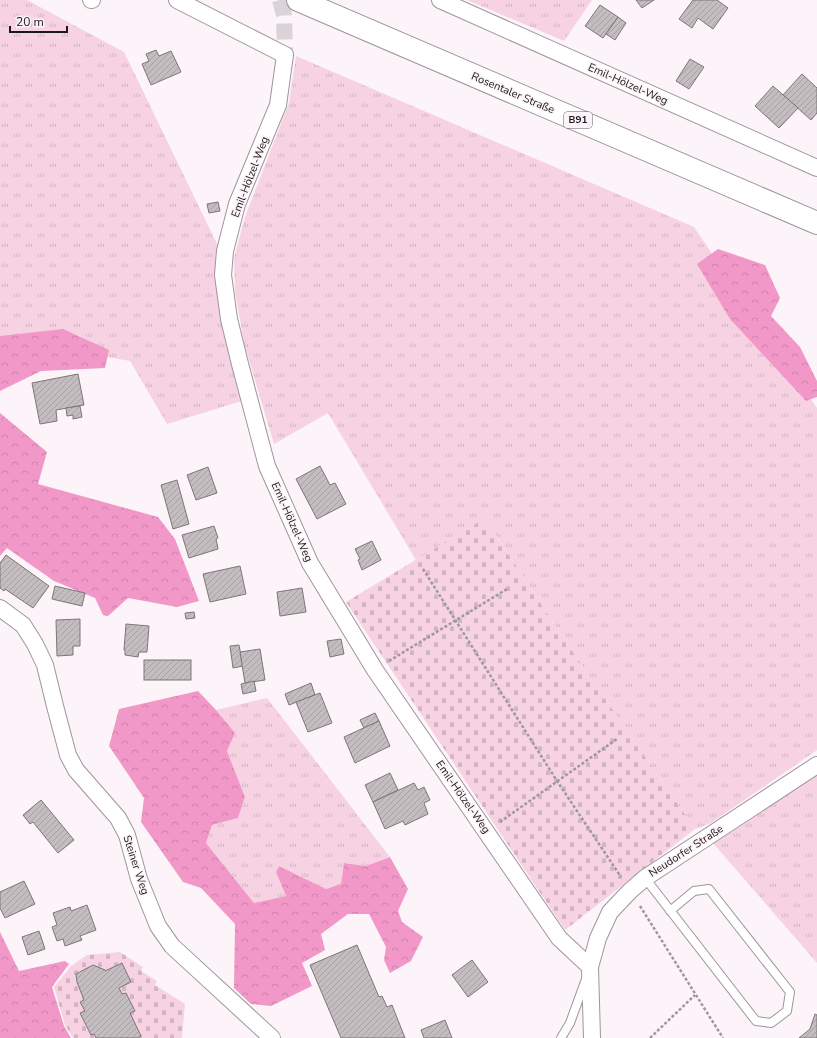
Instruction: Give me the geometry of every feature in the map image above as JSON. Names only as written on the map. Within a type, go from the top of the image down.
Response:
[{"type":"main road","name":"Rosentaler Straße","points":[[298,0],[817,223]]},
{"type":"street","name":"Emil-Hölzel-Weg","points":[[177,0],[285,56],[278,105],[237,204],[225,250],[223,275],[228,312],[267,466],[310,563],[375,670],[559,938],[590,967]]},
{"type":"street","name":"Emil-Hölzel-Weg","points":[[440,0],[817,168]]},
{"type":"street","name":"Steiner Weg","points":[[0,608],[22,625],[35,644],[45,665],[68,755],[76,770],[118,818],[127,835],[139,879],[158,926],[172,946],[272,1038]]},
{"type":"street","name":"Neudorfer Straße","points":[[590,967],[598,938],[610,912],[630,891],[645,878],[817,765]]},
{"type":"street","points":[[590,967],[592,1038]]},
{"type":"lane","points":[[645,878],[670,911],[756,1021],[771,1023],[787,1012],[790,992],[709,889],[694,891],[670,911]]},
{"type":"lane","points":[[561,1038],[570,1023],[590,967]]},
{"type":"path","points":[[423,569],[557,781],[630,891],[723,1038]]},
{"type":"path","points":[[375,670],[507,588]]},
{"type":"path","points":[[486,831],[618,739]]},
{"type":"path","points":[[650,1038],[695,995]]},
{"type":"green space","points":[[0,0],[27,0],[124,52],[218,246],[242,401],[167,424],[130,361],[50,347],[0,354]]},
{"type":"green space","points":[[467,0],[592,0],[564,41]]},
{"type":"green space","points":[[296,56],[694,227],[817,408],[817,750],[711,823],[695,829],[561,635],[485,518],[416,560],[328,413],[274,444],[244,343],[235,291],[234,258],[245,217],[289,103]]},
{"type":"green space","points":[[718,249],[765,265],[780,298],[771,316],[800,347],[817,381],[817,397],[806,401],[730,319],[697,264]]},
{"type":"green space","points":[[63,329],[109,350],[105,368],[41,371],[0,391],[0,336]]},
{"type":"green space","points":[[0,413],[47,452],[38,484],[158,517],[175,539],[199,601],[177,607],[128,598],[108,616],[103,615],[95,598],[54,581],[7,548],[0,556]]},
{"type":"green space","points":[[485,518],[561,635],[695,829],[565,930],[346,602]]},
{"type":"green space","points":[[198,691],[235,733],[227,751],[245,797],[238,818],[212,825],[206,843],[254,903],[286,896],[276,872],[279,866],[326,889],[341,884],[344,863],[366,866],[390,857],[408,889],[398,911],[402,922],[423,937],[411,961],[390,973],[384,960],[386,947],[369,914],[348,914],[321,934],[325,950],[302,963],[312,986],[271,1006],[251,1004],[234,988],[235,924],[201,888],[183,882],[141,822],[144,798],[109,746],[119,709]]},
{"type":"green space","points":[[267,698],[390,857],[366,866],[344,863],[341,885],[326,889],[279,866],[276,872],[286,896],[254,903],[206,843],[212,825],[238,818],[245,797],[227,751],[235,733],[216,710]]},
{"type":"green space","points":[[817,770],[817,963],[713,843]]},
{"type":"green space","points":[[0,932],[19,971],[65,961],[69,964],[52,987],[64,1026],[71,1038],[0,1038]]},
{"type":"green space","points":[[120,952],[143,967],[141,971],[157,981],[155,985],[185,1004],[182,1038],[73,1038],[65,1025],[54,987],[71,966],[87,955]]},
{"type":"building","points":[[636,0],[654,0],[642,8]]},
{"type":"building","points":[[693,0],[717,0],[728,8],[713,29],[698,18],[692,28],[679,19]]},
{"type":"building","points":[[600,5],[618,17],[603,38],[585,26]]},
{"type":"building","points":[[618,17],[626,23],[615,40],[606,34]]},
{"type":"building","points":[[156,50],[159,56],[171,51],[181,72],[151,85],[142,64],[149,61],[146,54]]},
{"type":"building","points":[[690,59],[704,67],[689,89],[676,81]]},
{"type":"building","points":[[802,74],[817,88],[817,113],[811,120],[783,95]]},
{"type":"building","points":[[773,86],[798,108],[779,128],[755,106]]},
{"type":"building","points":[[218,202],[220,211],[209,213],[207,204]]},
{"type":"building","points":[[78,374],[84,405],[56,410],[57,421],[40,424],[32,383]]},
{"type":"building","points":[[80,406],[82,417],[73,419],[73,415],[67,416],[66,408]]},
{"type":"building","points":[[320,466],[330,485],[335,483],[346,504],[317,519],[296,479]]},
{"type":"building","points":[[208,467],[217,493],[196,500],[187,475]]},
{"type":"building","points":[[177,480],[189,524],[173,529],[161,485]]},
{"type":"building","points":[[214,526],[218,538],[216,539],[218,549],[189,558],[182,535]]},
{"type":"building","points":[[372,541],[381,560],[362,570],[358,560],[360,559],[355,549]]},
{"type":"building","points":[[6,555],[49,586],[33,608],[5,589],[4,591],[0,588],[0,563]]},
{"type":"building","points":[[240,566],[246,594],[210,602],[203,574]]},
{"type":"building","points":[[55,586],[85,593],[82,606],[52,599]]},
{"type":"building","points":[[302,588],[306,612],[280,616],[277,592]]},
{"type":"building","points":[[194,612],[195,618],[186,619],[185,613]]},
{"type":"building","points":[[80,619],[80,646],[73,646],[73,655],[57,656],[56,620]]},
{"type":"building","points":[[126,624],[149,626],[147,652],[139,652],[138,657],[125,655]]},
{"type":"building","points":[[341,639],[344,654],[330,657],[327,641]]},
{"type":"building","points":[[239,645],[243,666],[233,668],[230,646]]},
{"type":"building","points":[[260,649],[265,680],[245,683],[240,652]]},
{"type":"building","points":[[144,660],[191,660],[191,680],[144,680]]},
{"type":"building","points":[[254,681],[256,691],[243,694],[241,684]]},
{"type":"building","points":[[311,683],[315,695],[289,705],[285,694]]},
{"type":"building","points":[[320,693],[332,723],[308,732],[296,702]]},
{"type":"building","points":[[375,713],[379,721],[364,728],[360,720]]},
{"type":"building","points":[[379,721],[390,746],[355,763],[344,737]]},
{"type":"building","points":[[390,773],[398,790],[373,802],[365,785]]},
{"type":"building","points":[[414,783],[418,790],[424,787],[430,800],[424,803],[428,814],[405,825],[403,821],[385,829],[373,802]]},
{"type":"building","points":[[41,800],[74,840],[58,853],[33,822],[30,824],[23,815]]},
{"type":"building","points":[[24,881],[35,904],[5,918],[0,908],[0,892]]},
{"type":"building","points":[[87,905],[96,930],[80,936],[82,940],[65,946],[63,939],[57,941],[52,927],[57,925],[53,913],[70,907],[71,911]]},
{"type":"building","points":[[39,931],[45,949],[28,955],[22,937]]},
{"type":"building","points":[[357,945],[379,997],[382,996],[387,1007],[392,1005],[405,1038],[341,1038],[310,965]]},
{"type":"building","points":[[472,960],[488,982],[468,997],[452,975]]},
{"type":"building","points":[[122,963],[131,982],[119,988],[122,994],[126,993],[135,1011],[130,1013],[141,1036],[138,1038],[96,1038],[94,1034],[91,1035],[80,1013],[85,1011],[80,1002],[84,1000],[77,982],[76,974],[93,965],[105,971]]},
{"type":"building","points":[[815,1014],[817,1015],[817,1038],[799,1038],[810,1029]]},
{"type":"building","points":[[445,1020],[452,1038],[424,1038],[421,1030]]},
{"type":"tunnel","points":[[280,0],[284,15],[285,55]]}]
